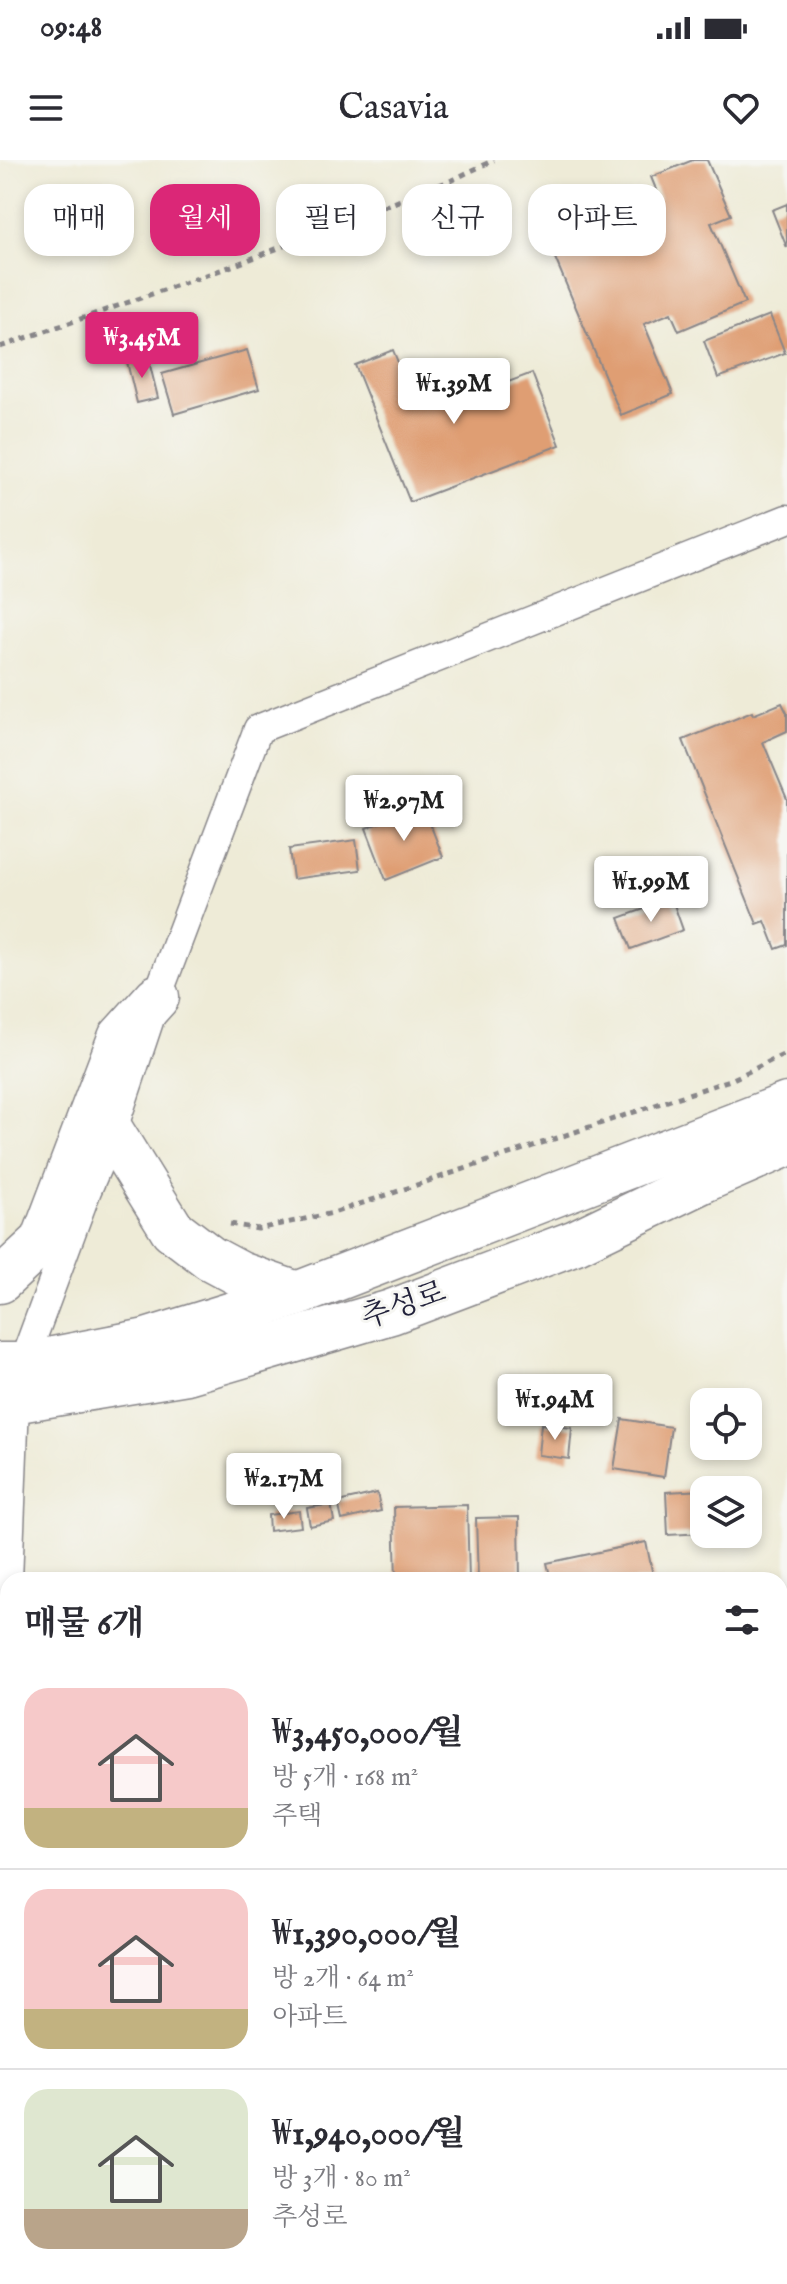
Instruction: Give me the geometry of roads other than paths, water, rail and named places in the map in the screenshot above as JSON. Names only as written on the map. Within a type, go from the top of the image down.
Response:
[{"type":"main road","points":[[0,1281],[43,1241],[120,1038],[157,997]]},
{"type":"main road","name":"추성로","points":[[8,1384],[297,1294],[787,1105]]},
{"type":"main road","points":[[112,1132],[172,1229],[240,1274],[297,1294]]},
{"type":"main road","name":"추성로","points":[[8,1384],[187,1372],[391,1312],[576,1242],[787,1144]]},
{"type":"street","points":[[2,1572],[8,1384],[112,1132],[157,997],[258,729],[787,519]]}]
